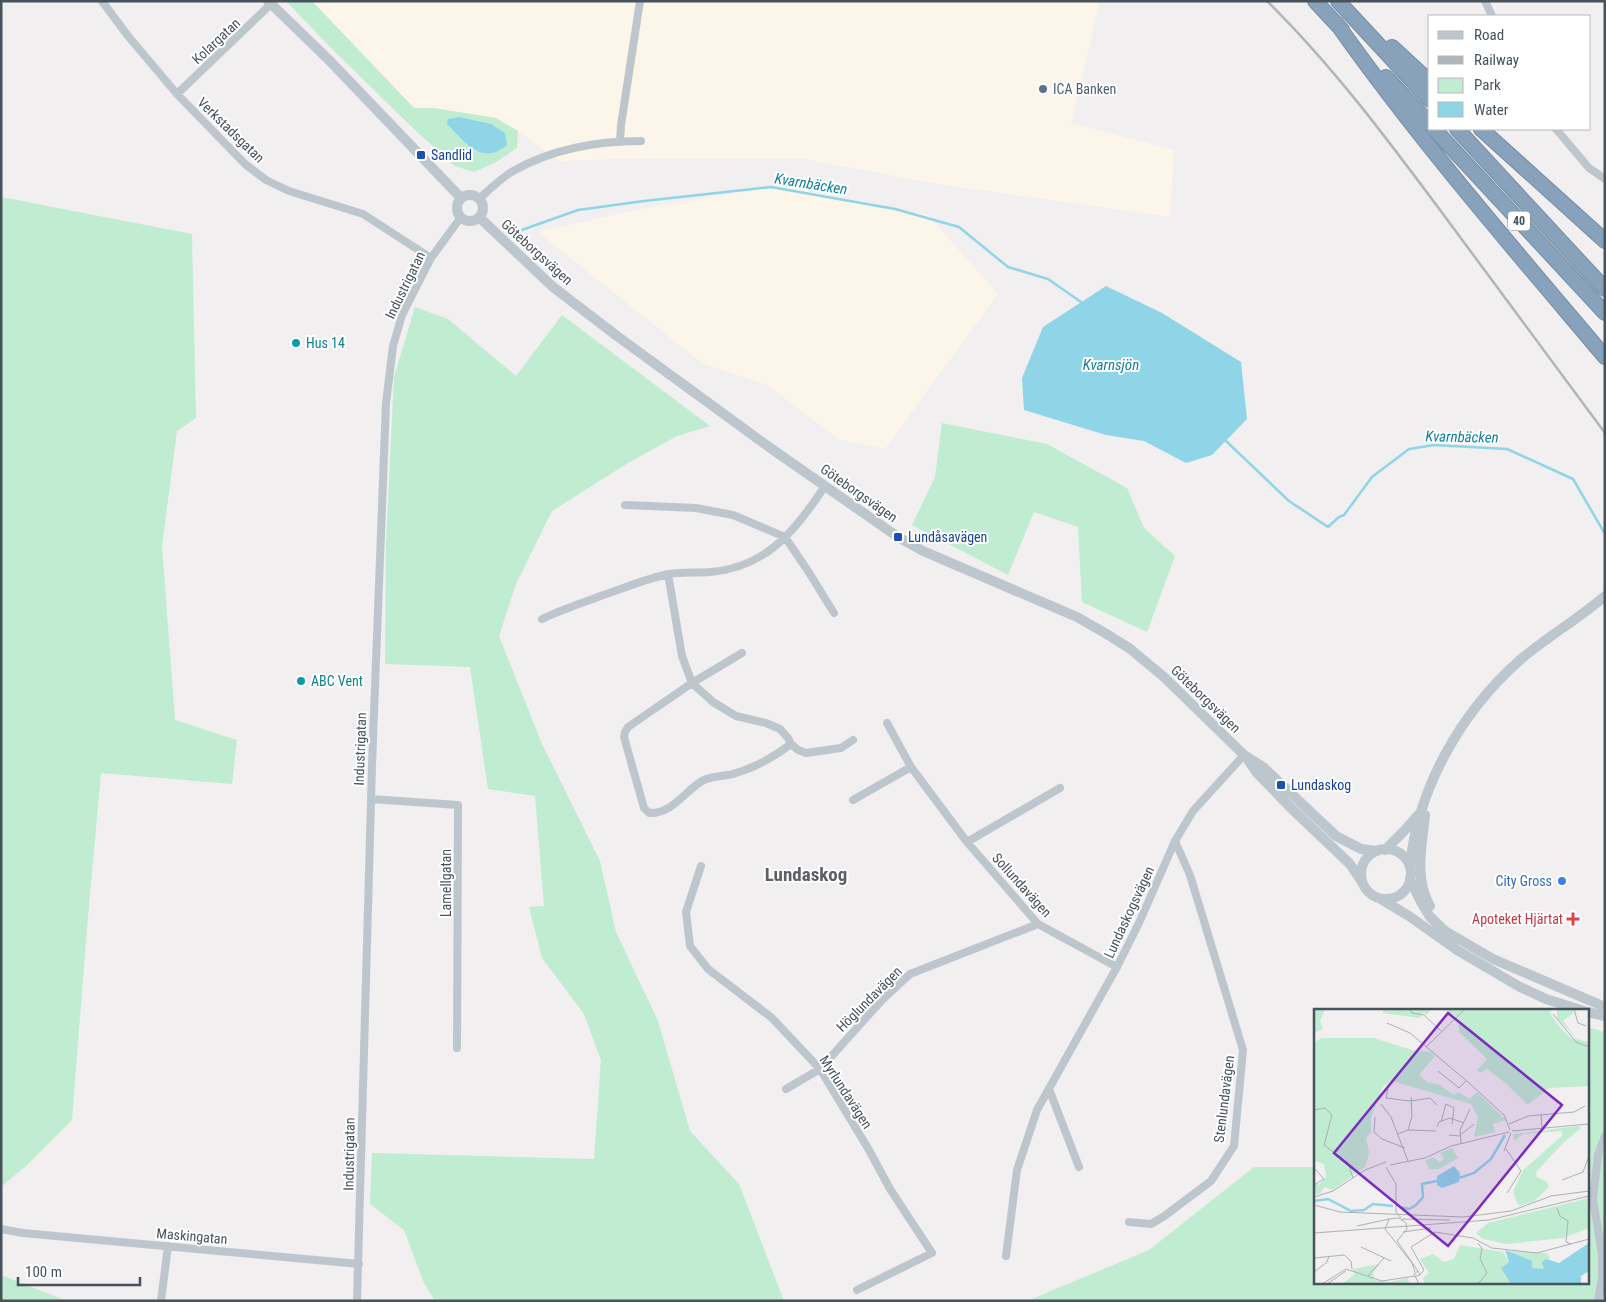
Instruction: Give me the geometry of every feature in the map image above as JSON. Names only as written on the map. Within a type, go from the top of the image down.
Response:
[{"type":"highway","points":[[1315,1],[1428,122]]},
{"type":"highway","points":[[1340,1],[1428,80]]},
{"type":"highway","points":[[1340,1],[1428,98]]},
{"type":"highway","points":[[1337,24],[1365,63],[1463,187],[1605,357]]},
{"type":"highway","name":"40","points":[[1435,130],[1605,313]]},
{"type":"highway","name":"40","points":[[1458,130],[1605,289]]},
{"type":"highway","points":[[1482,130],[1605,241]]},
{"type":"street","name":"Verkstadsgatan","points":[[102,1],[128,36],[177,94],[246,164],[266,180],[289,191],[363,214],[431,258]]},
{"type":"street","points":[[620,141],[640,1]]},
{"type":"street","points":[[1484,1],[1491,15]]},
{"type":"street","name":"Kolargatan","points":[[177,94],[270,3]]},
{"type":"street","points":[[270,3],[357,88],[461,198]]},
{"type":"street","points":[[1557,130],[1589,168],[1605,179]]},
{"type":"street","points":[[479,199],[514,170],[538,158],[589,145],[641,140]]},
{"type":"street","points":[[470,195],[479,199],[483,208],[479,217],[470,221],[461,218],[456,208],[458,201],[470,195]]},
{"type":"street","name":"Göteborgsvägen","points":[[479,217],[560,293],[710,405],[882,527],[923,552],[1055,607],[1105,633],[1135,653],[1164,677],[1244,755],[1257,773],[1350,864],[1362,882]]},
{"type":"street","name":"Industrigatan","points":[[357,1301],[371,799],[386,403],[393,346],[400,322],[431,258],[461,218]]},
{"type":"street","points":[[542,618],[668,574],[711,572],[740,567],[767,554],[795,526],[825,486]]},
{"type":"street","points":[[625,505],[696,508],[734,515],[784,537],[834,613]]},
{"type":"street","points":[[668,574],[682,656],[692,682],[713,702],[736,716],[766,723],[780,729],[791,744],[798,750],[806,753],[840,748],[853,740]]},
{"type":"street","points":[[1379,898],[1399,896],[1408,886],[1420,813],[1450,746],[1476,707],[1521,660],[1604,597]]},
{"type":"street","points":[[742,653],[692,682],[625,732],[624,737],[641,803],[646,812],[655,813],[662,811],[674,804],[702,781],[716,776],[734,774],[756,766],[791,744]]},
{"type":"street","name":"Sollundavägen","points":[[887,723],[911,768],[967,842],[1038,924],[1117,967]]},
{"type":"street","name":"Göteborgsvägen","points":[[1244,755],[1263,767],[1336,836],[1361,849],[1381,850]]},
{"type":"street","name":"Lundaskogsvägen","points":[[1006,1256],[1017,1170],[1037,1110],[1117,967],[1139,923],[1175,841],[1193,811],[1244,755]]},
{"type":"street","points":[[852,800],[911,768]]},
{"type":"street","points":[[967,842],[1060,788]]},
{"type":"street","points":[[1427,796],[1420,865],[1422,887],[1435,914],[1456,938]]},
{"type":"street","name":"Lamellgatan","points":[[371,799],[458,805],[457,1048]]},
{"type":"street","points":[[1420,813],[1404,832],[1381,850],[1368,857],[1362,866],[1362,882],[1369,892],[1409,916],[1457,950],[1520,986],[1546,999],[1578,1009]]},
{"type":"street","name":"Stenlundavägen","points":[[1129,1222],[1151,1224],[1163,1217],[1211,1181],[1234,1146],[1243,1050],[1190,875],[1175,841]]},
{"type":"street","points":[[1381,850],[1391,850],[1403,856],[1410,867]]},
{"type":"street","name":"Myrlundavägen","points":[[701,866],[686,912],[690,946],[708,969],[772,1018],[820,1069],[869,1150],[890,1189],[932,1254],[857,1290]]},
{"type":"street","points":[[1410,879],[1430,917],[1440,928],[1493,959],[1605,1007]]},
{"type":"street","name":"Höglundavägen","points":[[786,1089],[820,1069],[882,1000],[910,974],[1038,924]]},
{"type":"street","points":[[1500,974],[1560,998],[1568,998],[1572,994]]},
{"type":"street","points":[[1572,994],[1574,1002],[1582,1009]]},
{"type":"street","points":[[1588,1012],[1605,1016]]},
{"type":"street","points":[[1049,1089],[1079,1167]]},
{"type":"street","points":[[1598,1301],[1602,1278],[1602,1254],[1594,1199],[1598,1155],[1605,1136]]},
{"type":"street","name":"Maskingatan","points":[[1,1229],[24,1233],[359,1264]]},
{"type":"street","points":[[162,1301],[168,1246]]},
{"type":"shaded area","points":[[312,1],[1100,1],[1071,123],[1174,150],[1170,217],[938,184],[804,159],[618,159],[559,161],[518,131],[496,118],[434,108],[414,108]]},
{"type":"shaded area","points":[[771,187],[786,187],[928,215],[998,294],[885,449],[838,439],[767,385],[702,363],[538,232],[636,210]]},
{"type":"green space","points":[[286,1],[312,1],[414,108],[434,108],[496,118],[518,131],[517,148],[496,162],[474,172],[455,166],[417,132]]},
{"type":"green space","points":[[1,197],[192,234],[196,418],[177,431],[162,546],[175,720],[237,740],[232,784],[101,773],[72,1120],[28,1164],[1,1187]]},
{"type":"green space","points":[[415,307],[448,319],[516,376],[562,315],[710,426],[677,436],[628,463],[552,511],[516,584],[499,636],[542,744],[600,861],[616,932],[658,1021],[690,1131],[739,1184],[784,1301],[435,1301],[424,1283],[404,1230],[370,1204],[372,1153],[594,1159],[601,1060],[584,1014],[542,958],[529,907],[544,906],[535,796],[488,789],[470,667],[385,664],[386,544],[394,377]]},
{"type":"green space","points":[[942,423],[1047,444],[1127,488],[1144,528],[1175,556],[1147,632],[1082,602],[1078,527],[1034,512],[1008,575],[912,525],[935,477]]},
{"type":"green space","points":[[1588,1027],[1605,1032],[1605,1301],[1027,1301],[1149,1250],[1254,1167],[1314,1167],[1314,1284],[1588,1284]]},
{"type":"green space","points":[[1,1275],[67,1301],[1,1301]]},
{"type":"water","points":[[459,117],[491,124],[505,133],[507,145],[498,151],[489,153],[482,153],[474,149],[447,124],[448,119]]},
{"type":"water","name":"Kvarnsjön","points":[[1106,286],[1162,313],[1241,362],[1247,419],[1212,455],[1186,463],[1144,441],[1106,435],[1024,410],[1022,378],[1043,327]]},
{"type":"waterway","name":"Kvarnbäcken","points":[[516,232],[578,210],[771,187],[895,209],[959,227],[1008,267],[1048,279],[1081,302]]},
{"type":"waterway","name":"Kvarnbäcken","points":[[1226,441],[1289,501],[1328,527],[1344,515],[1372,477],[1409,449],[1434,445],[1507,449],[1573,479],[1605,534]]},
{"type":"railway","points":[[1267,1],[1315,51],[1381,131],[1605,433]]},
{"type":"place","name":"ICA Banken","points":[[1043,89]]},
{"type":"place","name":"Sandlid","points":[[421,155]]},
{"type":"place","name":"Hus 14","points":[[296,343]]},
{"type":"place","name":"Lundåsavägen","points":[[898,537]]},
{"type":"place","name":"ABC Vent","points":[[301,681]]},
{"type":"place","name":"Lundaskog","points":[[1281,785]]},
{"type":"place","name":"City Gross","points":[[1562,881]]},
{"type":"place","name":"Apoteket Hjärtat","points":[[1573,919]]},
{"type":"district","name":"Lundaskog","points":[[806,874]]}]
